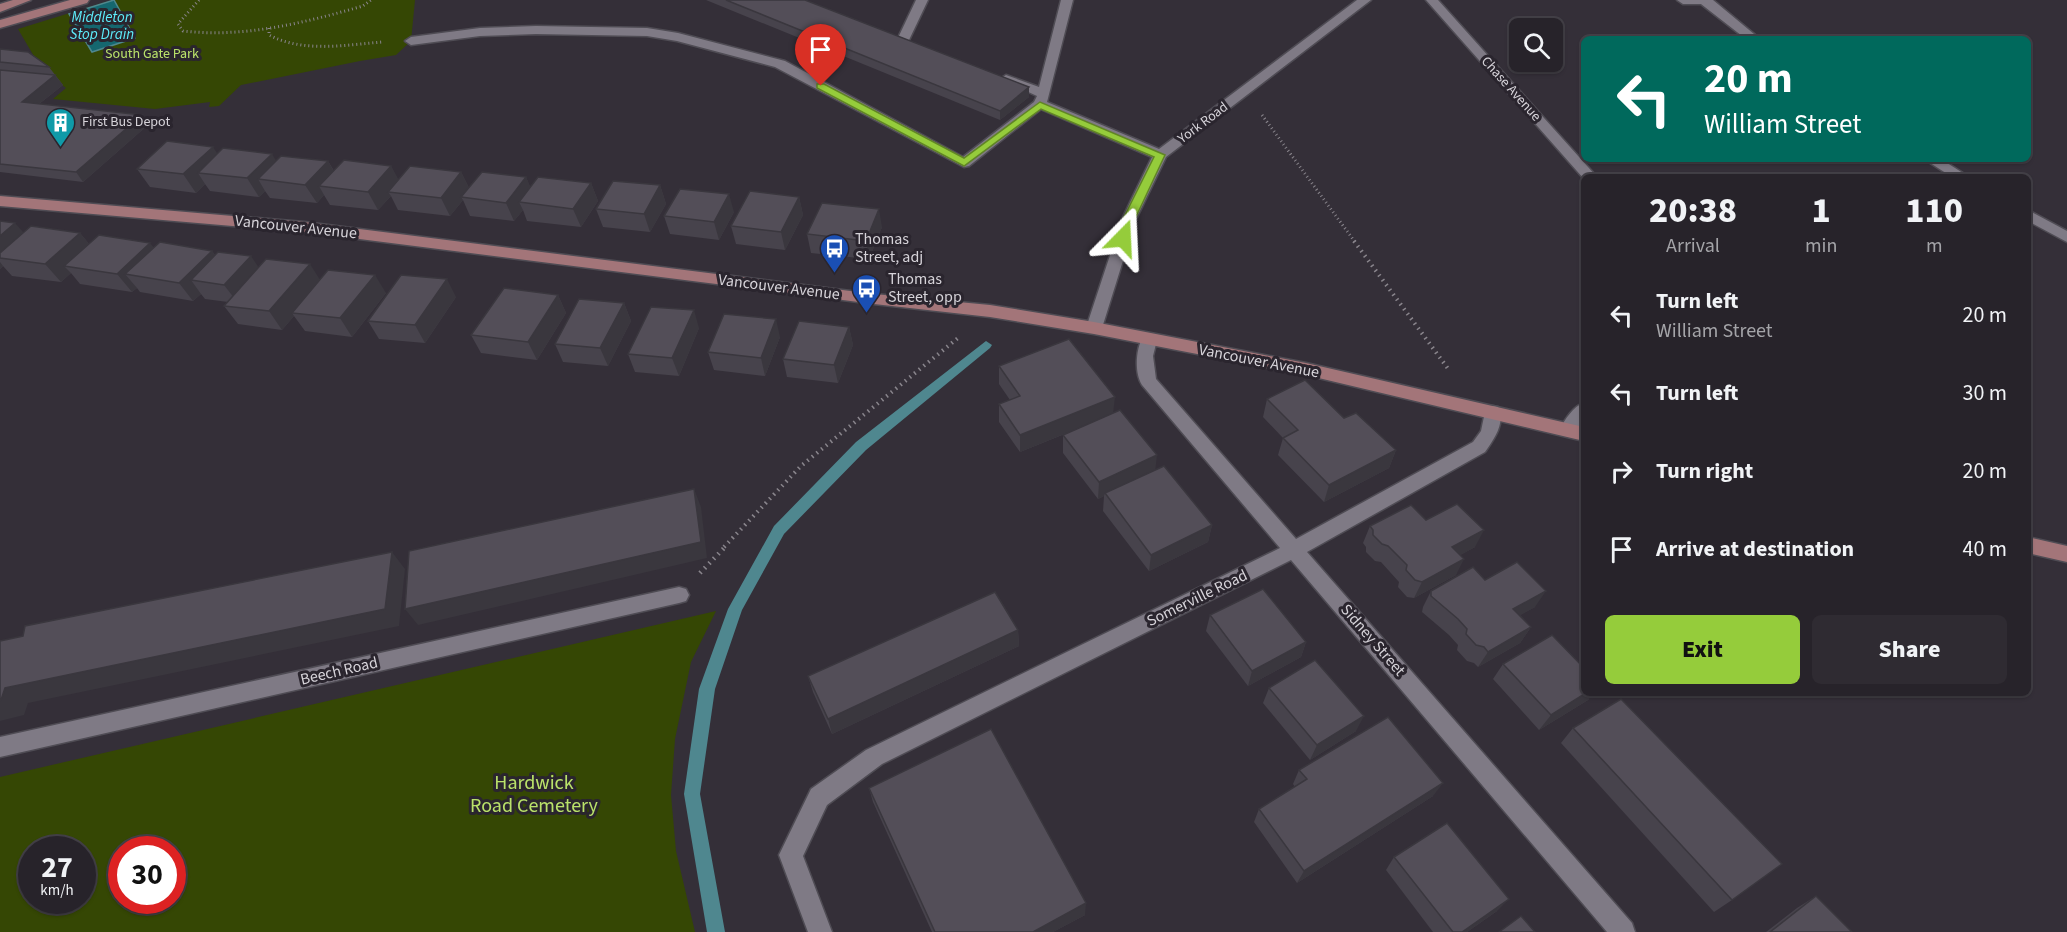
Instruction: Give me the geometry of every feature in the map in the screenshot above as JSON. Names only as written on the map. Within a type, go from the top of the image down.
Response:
[{"type":"main road","points":[[0,8],[25,0]]},
{"type":"main road","points":[[0,24],[83,0]]},
{"type":"main road","name":"Vancouver Avenue","points":[[0,201],[304,227],[990,311],[1094,328],[1306,369],[1576,432]]},
{"type":"main road","points":[[2032,544],[2067,554]]},
{"type":"street","points":[[903,40],[922,0]]},
{"type":"street","points":[[411,41],[480,32],[536,30],[619,30],[678,36],[780,64],[964,163],[1042,99],[1067,0]]},
{"type":"street","name":"York Road","points":[[1094,328],[1129,219],[1160,155],[1365,0]]},
{"type":"street","name":"Chase Avenue","points":[[1432,0],[1587,174]]},
{"type":"street","points":[[1683,0],[1705,0],[1750,36]]},
{"type":"street","points":[[990,73],[1160,155]]},
{"type":"street","points":[[1936,162],[1957,174]]},
{"type":"street","points":[[2031,217],[2067,237]]},
{"type":"street","name":"Sidney Street","points":[[1149,340],[1145,356],[1148,381],[1623,932]]},
{"type":"street","name":"Somerville Road","points":[[820,932],[791,855],[819,797],[874,757],[1295,549],[1479,447],[1490,432],[1492,412]]},
{"type":"street","points":[[1576,432],[1581,417]]},
{"type":"street","name":"Beech Road","points":[[0,747],[678,595]]},
{"type":"path","points":[[199,0],[178,24],[183,31],[228,34],[269,28],[354,9],[371,0]]},
{"type":"path","points":[[269,28],[269,35],[276,41],[304,45],[411,41]]},
{"type":"path","points":[[1236,98],[1259,111],[1449,370],[1454,404]]},
{"type":"path","points":[[678,595],[801,466],[990,311]]},
{"type":"green space","name":"South Gate Park","points":[[112,0],[415,0],[411,41],[396,55],[241,85],[219,106],[209,107],[210,102],[155,109],[53,99],[66,88],[42,70],[18,29]]},
{"type":"green space","name":"Hardwick Road Cemetery","points":[[716,611],[691,662],[675,739],[671,795],[676,851],[695,932],[0,932],[0,777]]},
{"type":"water","name":"Middleton Stop Drain","points":[[114,0],[135,38],[92,52],[69,14]]},
{"type":"building","points":[[726,0],[805,0],[1029,87],[1000,111]]},
{"type":"building","points":[[0,49],[28,52],[49,67],[0,62]]},
{"type":"building","name":"First Bus Depot","points":[[0,70],[55,75],[22,102],[142,115],[76,172],[0,164]]},
{"type":"building","points":[[167,141],[213,147],[183,174],[137,169]]},
{"type":"building","points":[[223,148],[272,154],[247,178],[198,173]]},
{"type":"building","points":[[281,156],[328,161],[305,185],[258,179]]},
{"type":"building","points":[[344,160],[391,166],[368,192],[319,186]]},
{"type":"building","points":[[410,166],[461,172],[441,198],[388,192]]},
{"type":"building","points":[[482,172],[526,177],[506,203],[461,197]]},
{"type":"building","points":[[538,177],[591,183],[573,209],[519,202]]},
{"type":"building","points":[[613,181],[660,185],[644,214],[596,209]]},
{"type":"building","points":[[680,189],[729,194],[714,222],[664,216]]},
{"type":"building","points":[[750,191],[799,197],[781,232],[731,226]]},
{"type":"building","points":[[822,203],[879,209],[866,241],[807,234]]},
{"type":"building","points":[[0,221],[15,223],[0,236]]},
{"type":"building","points":[[31,226],[80,233],[45,264],[0,258],[0,253]]},
{"type":"building","points":[[99,235],[150,243],[117,274],[64,266]]},
{"type":"building","points":[[160,242],[212,251],[179,283],[125,274]]},
{"type":"building","points":[[218,252],[251,256],[224,285],[191,280]]},
{"type":"building","points":[[266,259],[310,264],[269,311],[224,306]]},
{"type":"building","points":[[328,270],[375,275],[340,318],[292,313]]},
{"type":"building","points":[[401,275],[447,279],[415,325],[368,321]]},
{"type":"building","points":[[504,288],[558,295],[528,342],[471,335]]},
{"type":"building","points":[[579,299],[624,303],[600,348],[555,344]]},
{"type":"building","points":[[651,307],[694,310],[672,358],[628,354]]},
{"type":"building","points":[[724,314],[776,319],[761,358],[708,352]]},
{"type":"building","points":[[799,321],[849,327],[834,365],[783,359]]},
{"type":"building","points":[[1069,339],[1115,397],[1020,435],[999,404],[1020,396],[999,366]]},
{"type":"building","points":[[1305,380],[1344,418],[1356,413],[1396,450],[1329,485],[1283,438],[1298,430],[1267,399]]},
{"type":"building","points":[[1120,410],[1157,455],[1099,482],[1063,435]]},
{"type":"building","points":[[1164,466],[1212,525],[1151,555],[1105,493]]},
{"type":"building","points":[[694,489],[701,542],[405,609],[409,551]]},
{"type":"building","points":[[1457,504],[1484,530],[1452,547],[1464,559],[1422,582],[1415,580],[1406,570],[1407,565],[1373,535],[1370,526],[1411,505],[1426,520]]},
{"type":"building","points":[[392,552],[385,609],[5,688],[0,701],[0,641],[23,636],[25,626]]},
{"type":"building","points":[[1517,562],[1546,591],[1513,609],[1531,627],[1488,652],[1484,647],[1476,645],[1466,634],[1467,629],[1431,596],[1431,591],[1473,567],[1485,580]]},
{"type":"building","points":[[1263,589],[1306,642],[1252,671],[1210,615]]},
{"type":"building","points":[[995,592],[1018,630],[828,719],[808,676]]},
{"type":"building","points":[[1552,635],[1581,665],[1581,696],[1551,715],[1503,664]]},
{"type":"building","points":[[1315,660],[1364,716],[1317,745],[1269,688]]},
{"type":"building","points":[[1621,699],[1782,864],[1732,900],[1573,728]]},
{"type":"building","points":[[1388,717],[1443,783],[1304,871],[1259,809],[1307,779],[1299,770]]},
{"type":"building","points":[[991,729],[1086,903],[1033,932],[935,932],[869,788]]},
{"type":"building","points":[[1447,823],[1509,899],[1462,932],[1453,932],[1394,857]]},
{"type":"building","points":[[1816,896],[1852,932],[1770,932]]},
{"type":"building","points":[[1521,916],[1535,932],[1499,932]]},
{"type":"waterway","points":[[716,932],[692,794],[707,689],[735,609],[779,530],[861,446],[986,345]]},
{"type":"place","name":"First Bus Depot","points":[[61,148]]},
{"type":"place","name":"Thomas Street, adj","points":[[834,274]]},
{"type":"place","name":"Thomas Street, opp","points":[[867,314]]},
{"type":"route","points":[[821,86],[964,163],[1040,105],[1160,155],[1129,219],[1123,238]]}]
